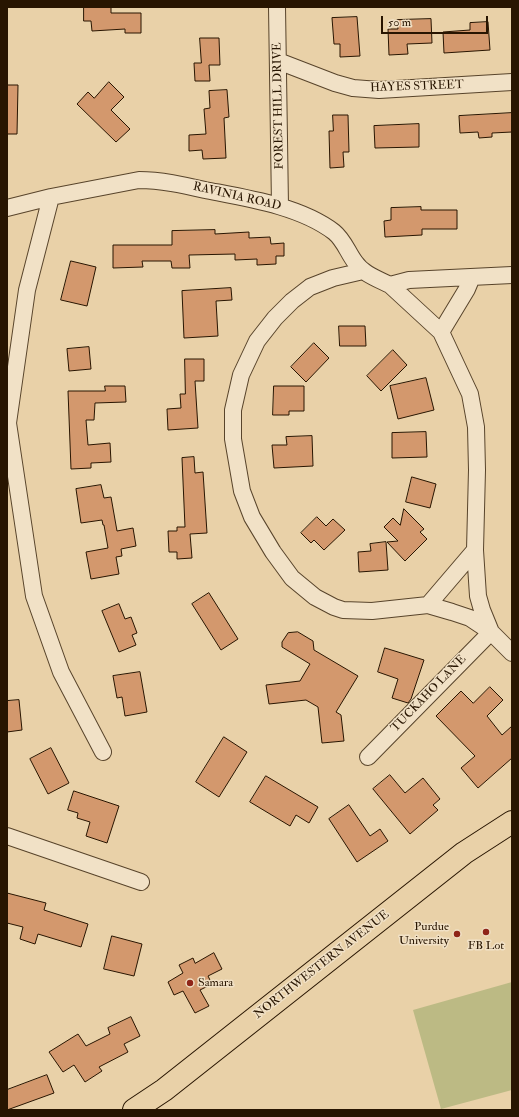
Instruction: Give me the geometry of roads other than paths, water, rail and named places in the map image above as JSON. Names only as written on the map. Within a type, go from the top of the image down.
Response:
[{"type":"main road","name":"NORTHWESTERN AVENUE","points":[[134,1110],[164,1090],[464,853],[512,822]]},
{"type":"street","name":"FOREST HILL DRIVE","points":[[277,7],[280,206]]},
{"type":"street","name":"HAYES STREET","points":[[278,61],[335,83],[353,88],[379,90],[512,82]]},
{"type":"street","name":"RAVINIA ROAD","points":[[7,208],[51,197],[139,180],[154,180],[280,206],[323,224],[336,234],[346,246],[355,263],[363,271],[390,285],[441,332]]},
{"type":"street","points":[[51,197],[27,290],[8,423],[34,596],[61,672],[103,752]]},
{"type":"street","points":[[363,271],[333,278],[310,287],[292,301],[275,318],[257,341],[241,375],[234,410],[233,439],[242,491],[252,517],[273,552],[292,578],[315,597],[343,610],[372,611],[428,605],[470,618],[491,632],[512,653]]},
{"type":"street","points":[[390,285],[409,280],[512,275]]},
{"type":"street","points":[[472,277],[467,289],[441,332],[470,394],[476,426],[477,470],[475,550],[478,596],[491,632]]},
{"type":"street","points":[[428,605],[475,550]]},
{"type":"street","name":"TUCKAHO LANE","points":[[368,757],[491,632]]},
{"type":"street","points":[[7,836],[141,882]]},
{"type":"place","name":"FB Lot","points":[[486,932]]},
{"type":"place","name":"Purdue University","points":[[457,934]]},
{"type":"place","name":"Samara","points":[[190,983]]}]
